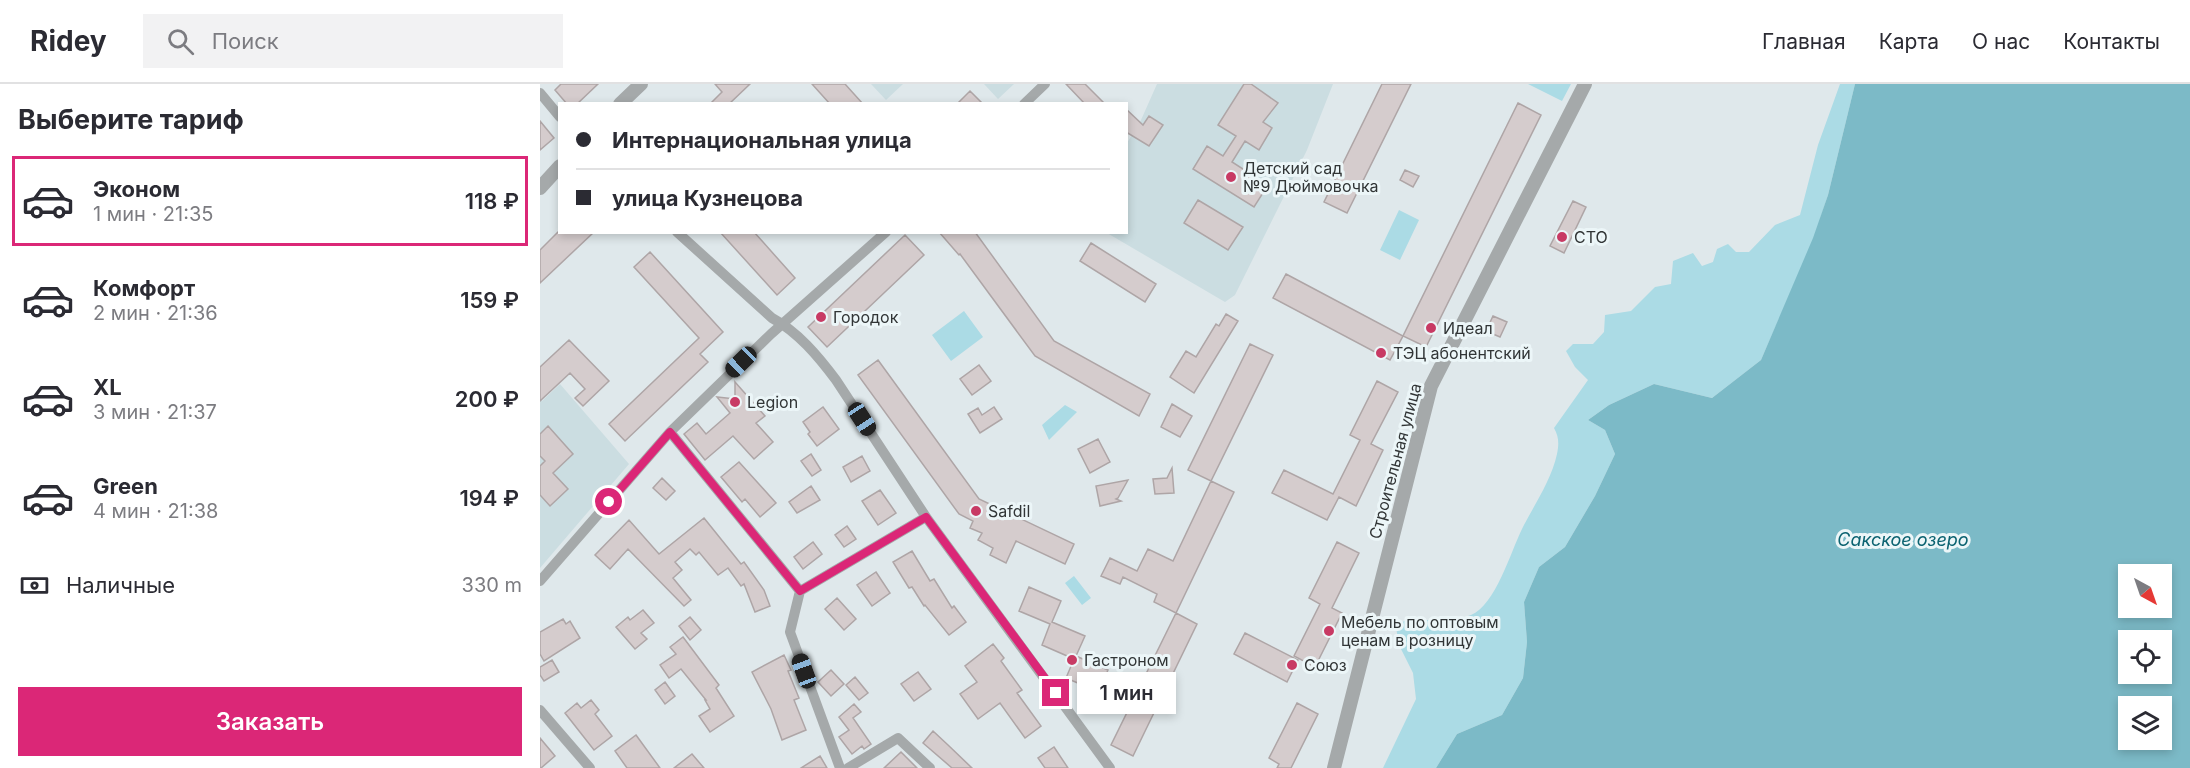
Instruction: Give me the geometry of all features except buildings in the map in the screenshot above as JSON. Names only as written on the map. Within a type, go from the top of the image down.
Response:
[{"type":"street","points":[[622,102],[641,84]]},
{"type":"street","points":[[1026,102],[1045,84]]},
{"type":"street","name":"Строительная улица","points":[[1334,768],[1431,386],[1585,84]]},
{"type":"street","points":[[540,93],[558,115]]},
{"type":"street","points":[[540,188],[558,168]]},
{"type":"street","points":[[679,234],[772,318],[783,324],[809,347],[836,380],[926,517],[1110,768]]},
{"type":"street","points":[[540,581],[670,432],[783,324],[884,234]]},
{"type":"street","points":[[670,432],[800,591]]},
{"type":"street","points":[[840,768],[790,632],[800,591],[926,517]]},
{"type":"street","points":[[540,710],[590,768]]},
{"type":"street","points":[[848,768],[898,738],[930,768]]},
{"type":"shaded area","points":[[871,84],[903,84],[886,100]]},
{"type":"shaded area","points":[[984,84],[1014,84],[998,99]]},
{"type":"shaded area","points":[[1157,84],[1333,84],[1307,150],[1235,295],[1225,302],[1109,234],[1128,234],[1128,141],[1141,120]]},
{"type":"shaded area","points":[[1528,84],[1571,84],[1562,101]]},
{"type":"shaded area","points":[[1840,84],[1855,84],[1820,219],[1848,263],[1805,259],[1761,360],[1712,398],[1654,384],[1609,405],[1588,420],[1605,430],[1615,454],[1595,496],[1565,547],[1539,567],[1524,602],[1527,642],[1523,678],[1502,715],[1457,734],[1436,768],[1383,768],[1416,699],[1413,673],[1399,645],[1396,627],[1407,619],[1448,620],[1471,615],[1480,610],[1495,590],[1554,464],[1558,444],[1554,428],[1588,380],[1575,367],[1566,351],[1573,344],[1593,344],[1604,332],[1605,315],[1631,311],[1655,287],[1671,284],[1673,261],[1693,253],[1702,266],[1713,262],[1717,249],[1728,244],[1736,252],[1749,252],[1775,225],[1800,215],[1818,145]]},
{"type":"shaded area","points":[[1399,210],[1419,220],[1400,260],[1380,250]]},
{"type":"shaded area","points":[[964,311],[983,337],[951,361],[932,335]]},
{"type":"shaded area","points":[[560,384],[629,464],[540,568],[540,399],[542,401]]},
{"type":"shaded area","points":[[1065,405],[1077,412],[1049,440],[1042,425]]},
{"type":"shaded area","points":[[1074,576],[1091,598],[1082,605],[1065,583]]},
{"type":"water","name":"Сакское озеро","points":[[1855,84],[2190,84],[2190,768],[1436,768],[1457,734],[1502,715],[1523,678],[1527,642],[1524,602],[1539,567],[1565,547],[1595,496],[1615,454],[1605,430],[1588,420],[1609,405],[1654,384],[1712,398],[1761,360],[1813,238],[1828,195]]},
{"type":"place","name":"Детский сад №9 Дюймовочка","points":[[1231,177]]},
{"type":"place","name":"СТО","points":[[1562,237]]},
{"type":"place","name":"Городок","points":[[821,317]]},
{"type":"place","name":"Идеал","points":[[1431,328]]},
{"type":"place","name":"ТЭЦ абонентский","points":[[1381,353]]},
{"type":"place","name":"Legion","points":[[735,402]]},
{"type":"place","name":"Safdil","points":[[976,511]]},
{"type":"place","name":"Мебель по оптовым ценам в розницу","points":[[1329,631]]},
{"type":"place","name":"Гастроном","points":[[1072,660]]},
{"type":"place","name":"Союз","points":[[1292,665]]},
{"type":"route","points":[[609,502],[670,432],[800,591],[926,517],[1056,693]]}]
